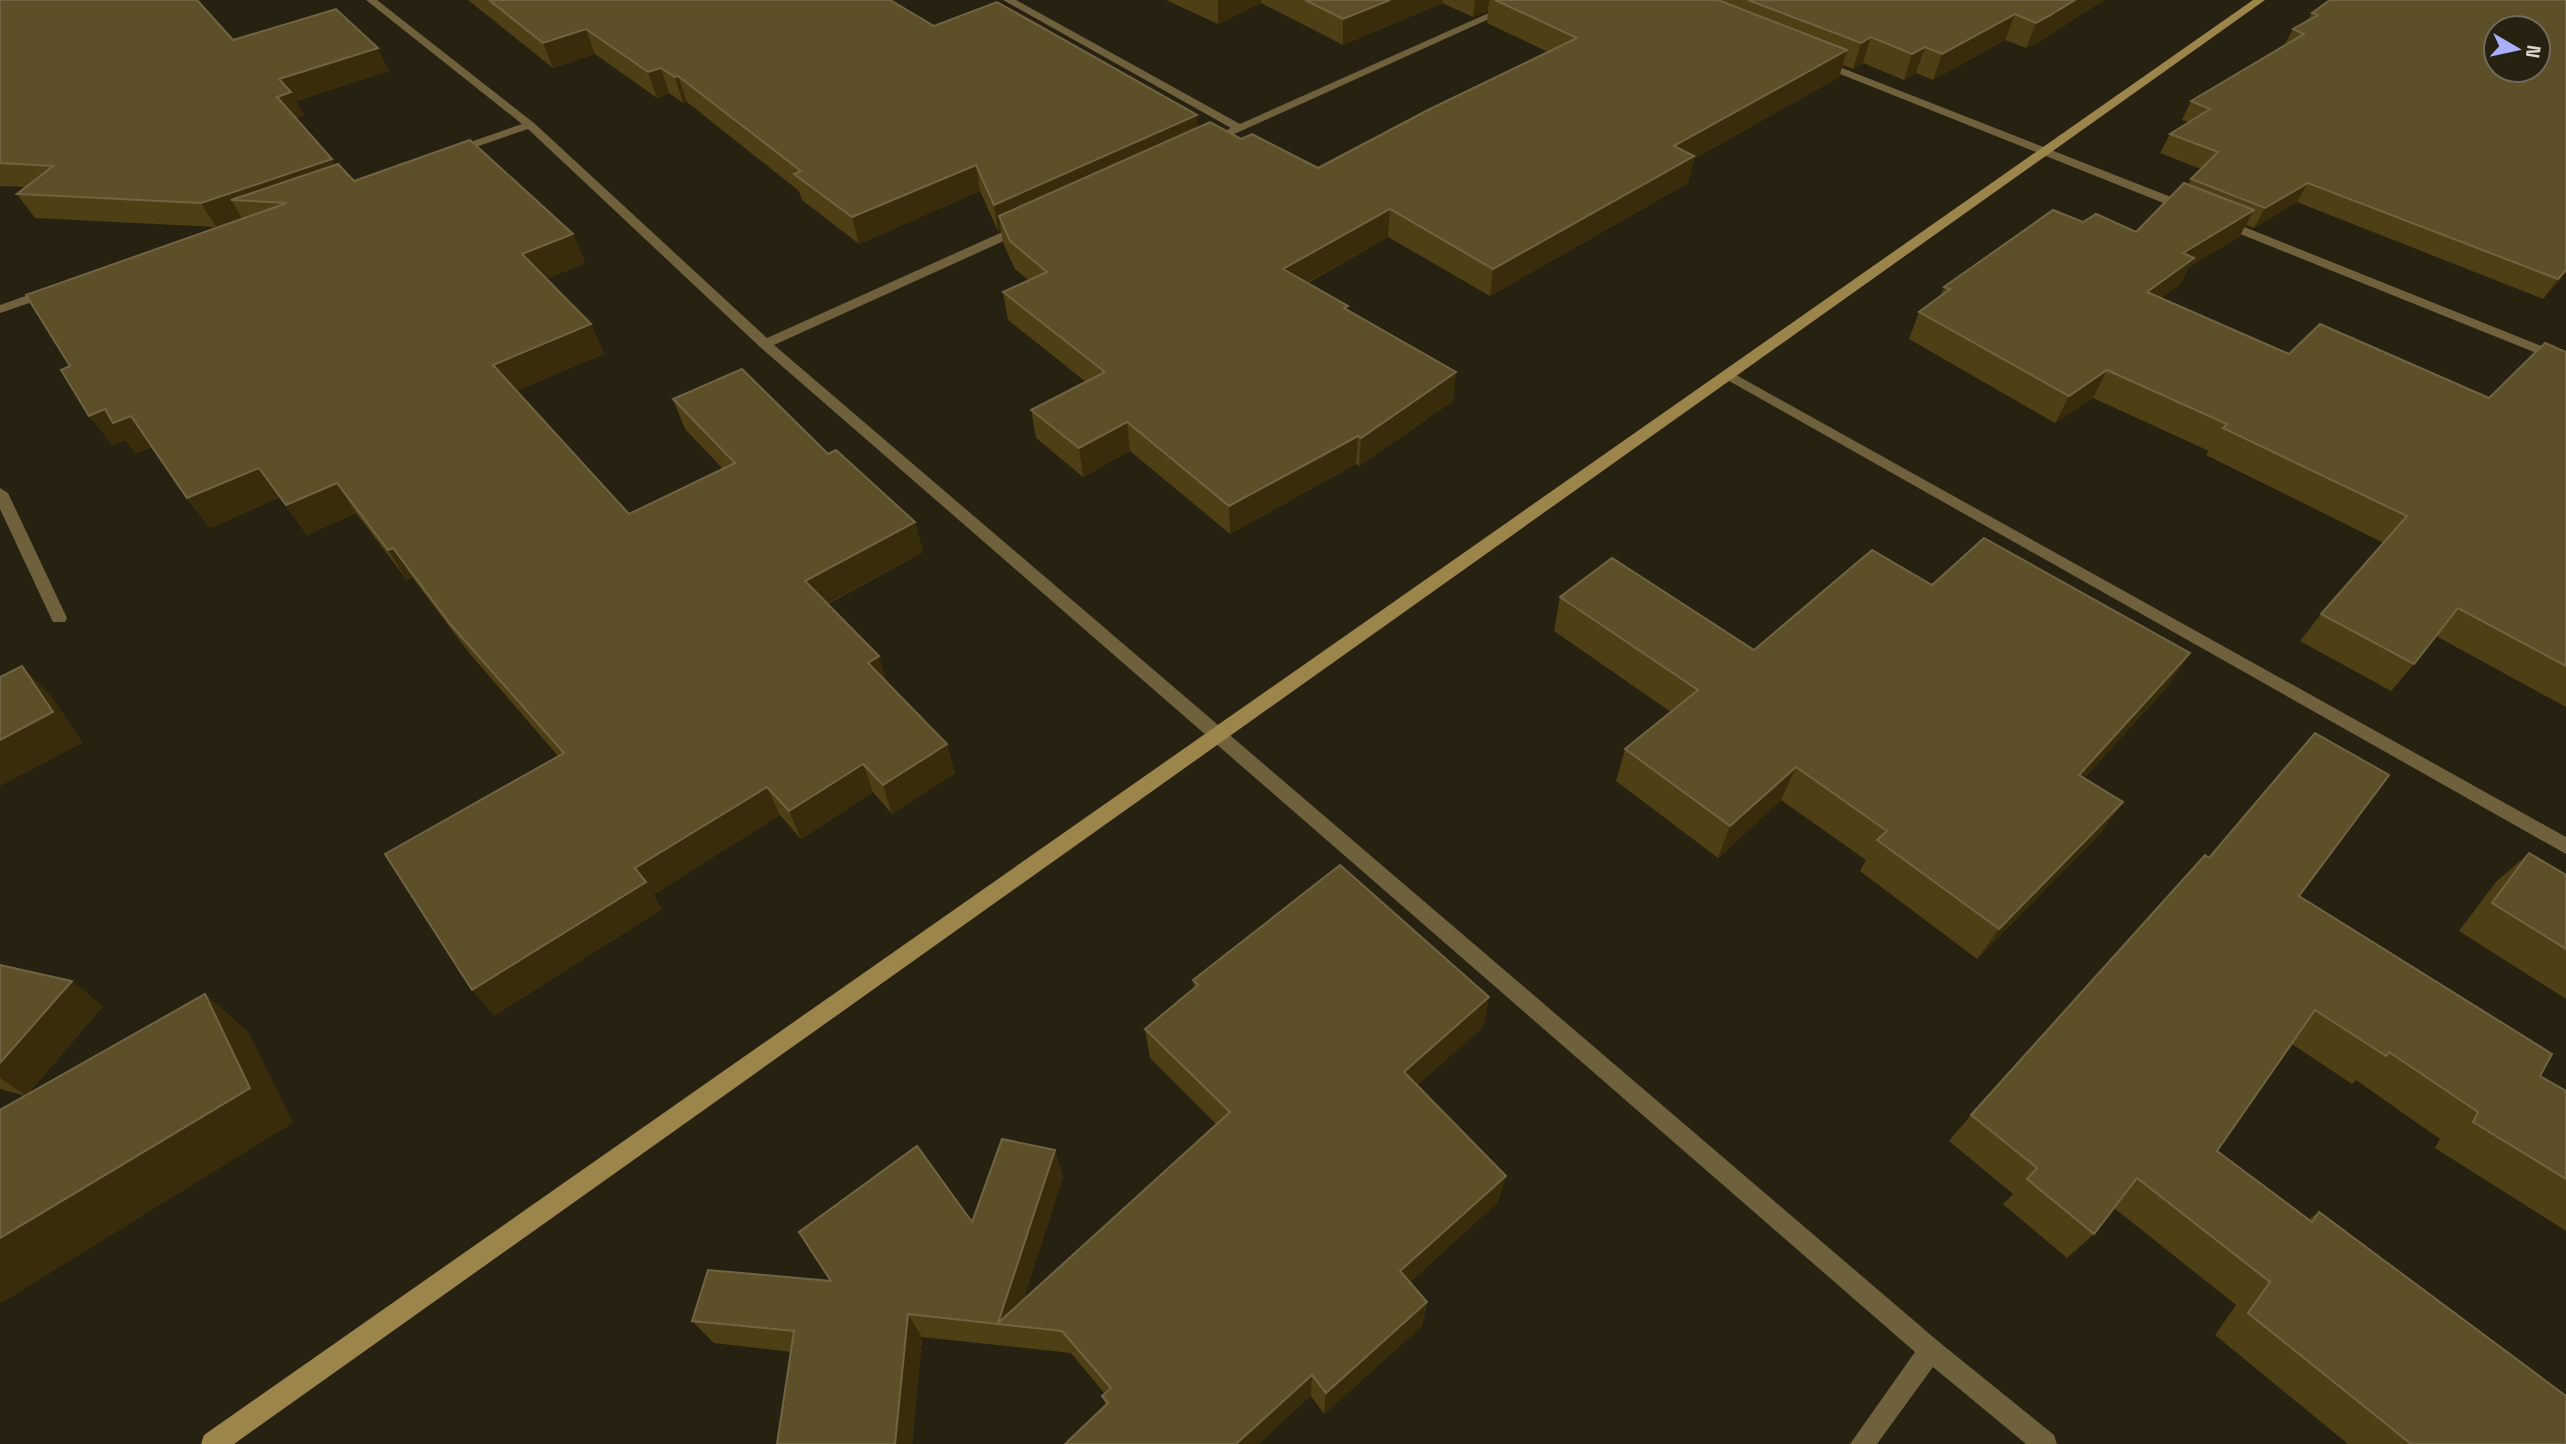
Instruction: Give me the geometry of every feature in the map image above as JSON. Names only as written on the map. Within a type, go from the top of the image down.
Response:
[{"type":"street","points":[[371,0],[530,125],[765,344],[1931,1350],[2045,1444]]},
{"type":"street","points":[[1008,0],[1241,129]]},
{"type":"street","points":[[1203,146],[1526,0]]},
{"type":"street","points":[[213,1444],[2260,0]]},
{"type":"street","points":[[1802,55],[2566,361]]},
{"type":"street","points":[[440,156],[530,125]]},
{"type":"street","points":[[765,344],[1040,219]]},
{"type":"street","points":[[0,309],[65,287]]},
{"type":"street","points":[[1729,375],[2566,846]]},
{"type":"street","points":[[0,494],[58,618]]},
{"type":"street","points":[[1863,1444],[1931,1350]]},
{"type":"building","points":[[0,0],[197,0],[233,40],[336,9],[378,48],[279,79],[291,92],[277,97],[332,159],[201,203],[17,194],[53,166],[0,163]]},
{"type":"building","points":[[489,0],[890,0],[934,26],[997,2],[1197,115],[994,205],[976,165],[852,217],[794,174],[801,171],[678,76],[675,77],[661,68],[648,72],[586,29],[543,43]]},
{"type":"building","points":[[1305,0],[1390,0],[1343,19]]},
{"type":"building","points":[[1495,0],[1718,0],[1847,50],[1674,146],[1694,156],[1493,269],[1390,209],[1283,269],[1348,306],[1344,308],[1456,372],[1361,438],[1358,436],[1229,506],[1127,422],[1079,448],[1031,410],[1105,372],[1003,292],[1047,272],[1010,241],[999,216],[1210,122],[1241,139],[1252,134],[1318,168],[1428,110],[1577,38]]},
{"type":"building","points":[[1748,0],[2075,0],[2036,23],[2015,14],[1942,54],[1925,47],[1912,54],[1871,37],[1861,43]]},
{"type":"building","points":[[2330,0],[2566,0],[2566,270],[2558,279],[2308,183],[2265,208],[2191,179],[2218,152],[2170,134],[2210,109],[2191,101],[2304,34],[2293,29],[2318,15],[2312,13]]},
{"type":"building","points":[[470,140],[573,234],[522,254],[591,324],[493,365],[629,514],[735,463],[673,399],[742,369],[828,454],[836,450],[915,522],[805,581],[879,656],[868,663],[947,744],[883,785],[863,764],[789,811],[767,787],[635,868],[646,882],[472,990],[385,854],[564,753],[451,625],[393,548],[388,550],[337,483],[286,505],[259,468],[187,498],[131,416],[113,423],[105,409],[89,416],[61,370],[70,366],[26,295],[287,203],[231,200],[338,164],[354,181]]},
{"type":"building","points":[[2184,183],[2254,210],[2183,253],[2194,258],[2147,292],[2289,354],[2320,324],[2489,398],[2545,343],[2566,352],[2566,666],[2458,608],[2414,664],[2321,614],[2407,516],[2223,428],[2227,424],[2107,370],[2069,396],[1919,312],[1950,289],[1944,287],[2053,210],[2083,222],[2096,214],[2136,232]]},
{"type":"building","points":[[1984,538],[2190,653],[2079,775],[2123,802],[1999,929],[1877,840],[1887,831],[1796,767],[1730,826],[1625,749],[1698,690],[1560,597],[1612,558],[1754,650],[1872,550],[1932,585]]},
{"type":"building","points":[[22,666],[53,712],[0,740],[0,677]]},
{"type":"building","points":[[2315,733],[2389,775],[2299,896],[2552,1054],[2540,1076],[2566,1091],[2566,1179],[2473,1122],[2478,1112],[2389,1052],[2386,1056],[2315,1010],[2217,1151],[2312,1222],[2319,1212],[2566,1396],[2566,1444],[2411,1444],[2248,1313],[2270,1282],[2137,1178],[2094,1234],[2027,1179],[2037,1168],[1971,1115],[2205,855],[2209,858]]},
{"type":"building","points":[[2529,853],[2566,875],[2566,949],[2492,903]]},
{"type":"building","points":[[1340,865],[1489,997],[1404,1072],[1506,1176],[1400,1271],[1427,1302],[1326,1393],[1312,1375],[1236,1444],[1065,1444],[1108,1403],[1102,1396],[1111,1388],[1062,1331],[908,1314],[895,1444],[777,1444],[794,1331],[692,1321],[708,1270],[831,1281],[799,1232],[917,1146],[972,1222],[1002,1139],[1055,1150],[998,1323],[1230,1112],[1145,1029],[1198,985],[1193,980]]},
{"type":"building","points":[[0,965],[72,981],[0,1063]]},
{"type":"building","points":[[205,994],[250,1088],[0,1238],[0,1110]]}]
